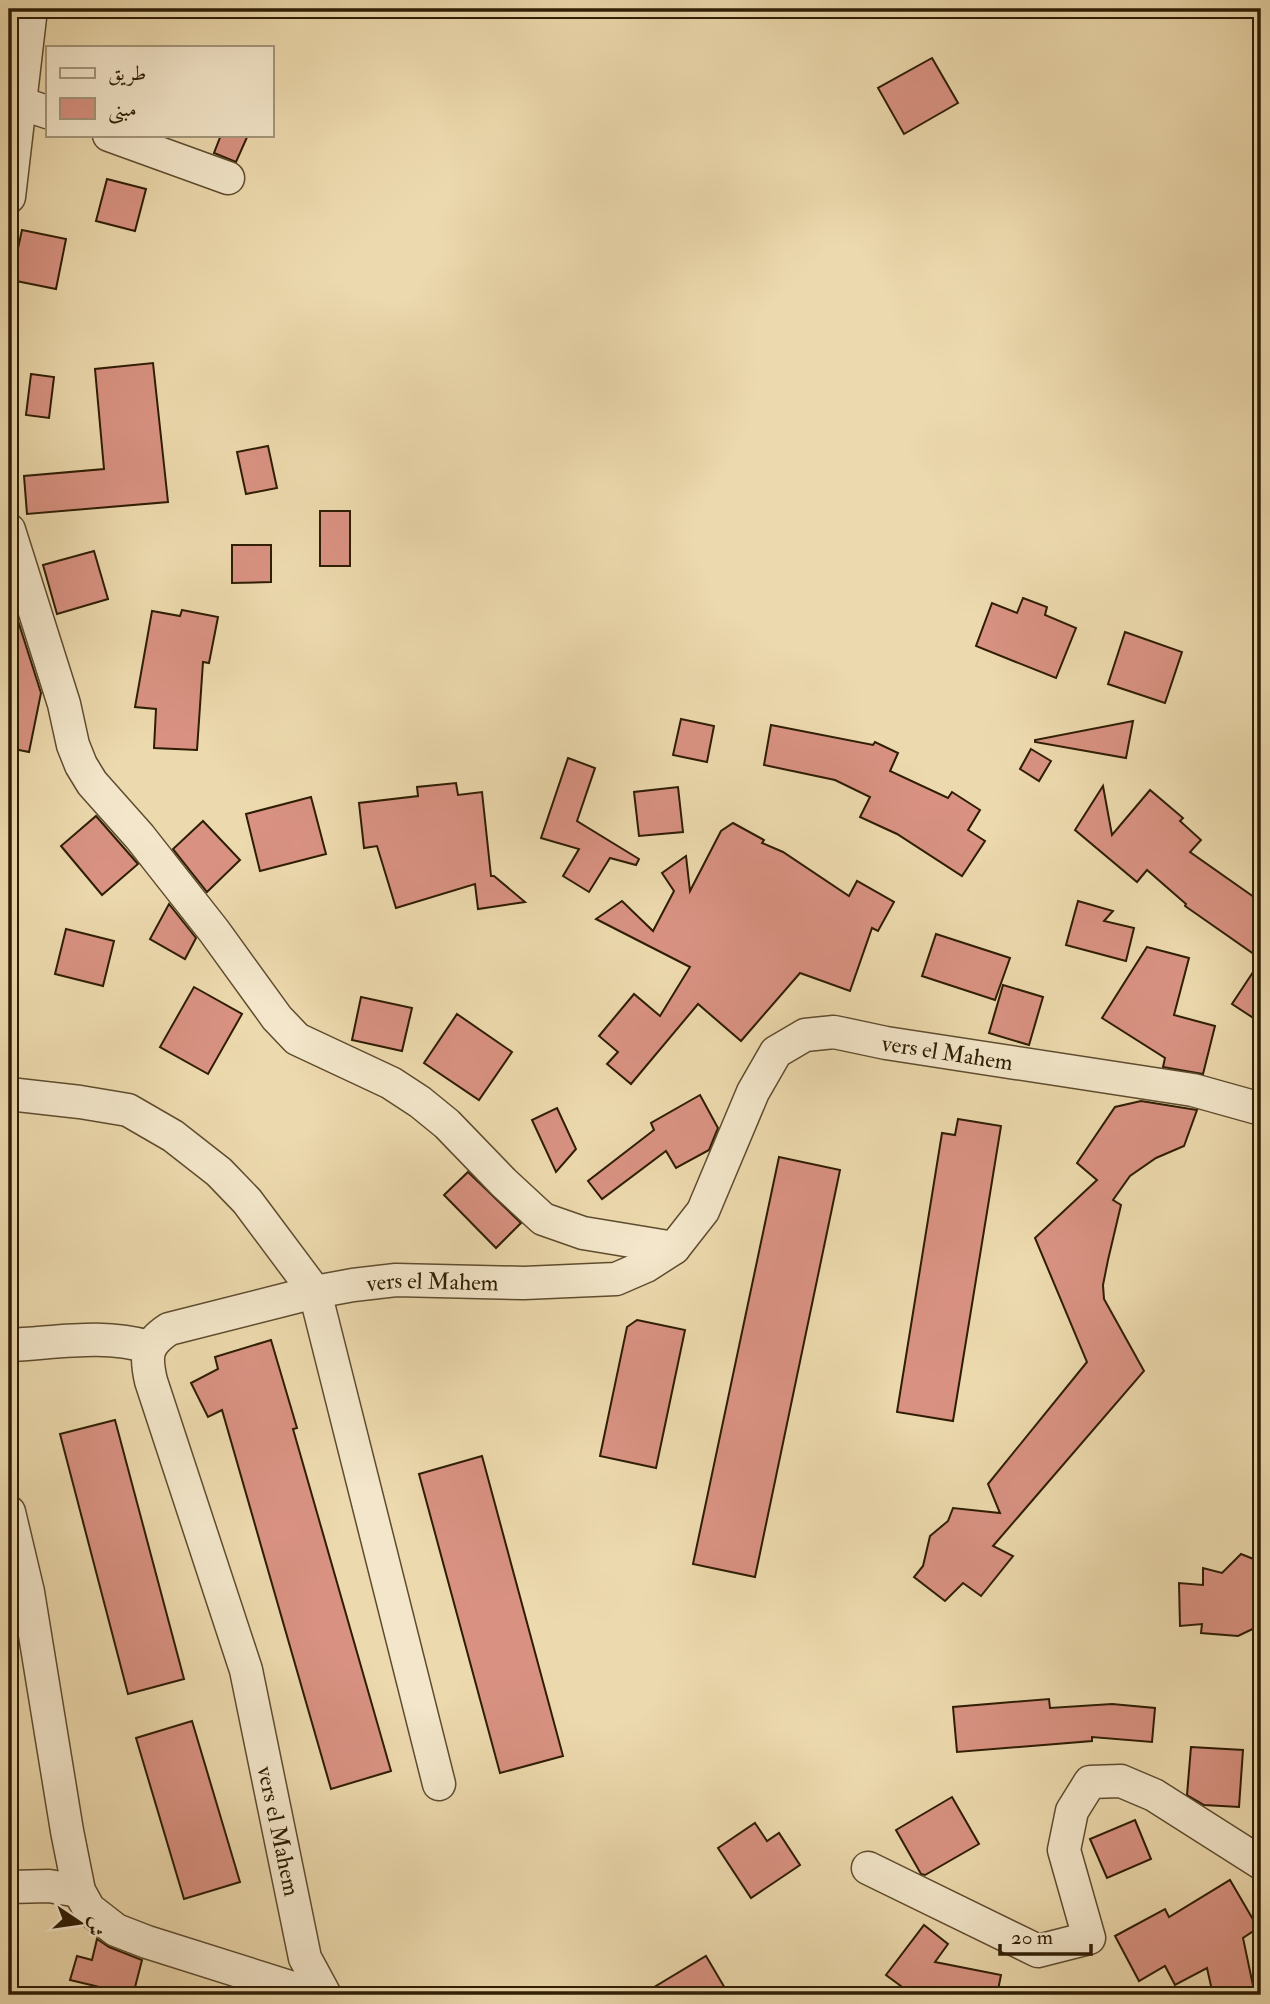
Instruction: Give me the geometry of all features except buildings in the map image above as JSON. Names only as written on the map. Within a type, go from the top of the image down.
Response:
[{"type":"street","points":[[9,197],[34,108],[31,9]]},
{"type":"street","points":[[112,136],[228,178]]},
{"type":"street","points":[[9,530],[81,765],[92,783],[141,837],[214,930],[277,1018],[297,1039],[391,1083],[420,1102],[447,1124],[543,1219],[583,1233],[674,1248]]},
{"type":"street","name":"vers el Mahem","points":[[325,1995],[305,1958],[246,1670],[151,1381],[147,1363],[149,1347],[157,1337],[169,1329],[315,1293],[396,1280],[524,1283],[616,1279],[646,1266],[674,1248],[703,1211],[753,1093],[776,1052],[805,1035],[834,1032],[886,1043],[1193,1090],[1261,1109]]},
{"type":"street","points":[[9,1094],[128,1110],[173,1136],[219,1172],[247,1201],[315,1293],[439,1784]]},
{"type":"street","points":[[9,1345],[90,1339],[124,1340],[149,1347]]},
{"type":"street","points":[[9,1512],[79,1891],[89,1909],[116,1930],[315,1995]]},
{"type":"street","points":[[869,1868],[1038,1951],[1090,1938],[1064,1850],[1072,1811],[1090,1783],[1121,1781],[1154,1795],[1261,1863]]},
{"type":"street","points":[[9,1887],[49,1886],[79,1891]]}]
